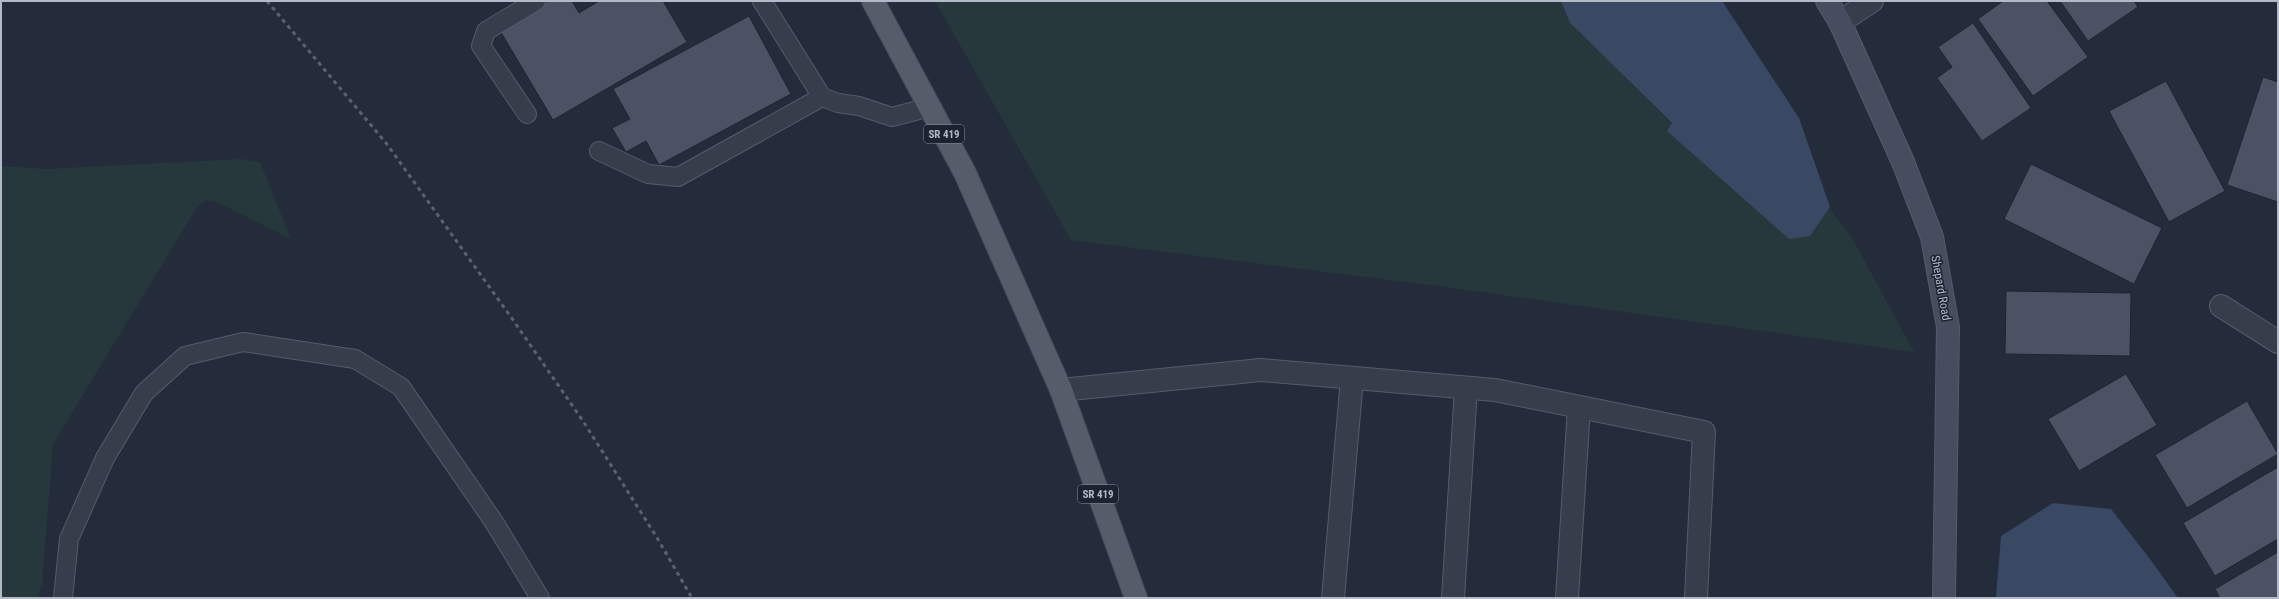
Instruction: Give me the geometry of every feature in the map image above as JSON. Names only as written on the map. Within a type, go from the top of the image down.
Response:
[{"type":"main road","name":"SR 419","points":[[874,1],[965,173],[1061,390],[1136,598]]},
{"type":"street","name":"Shepard Road","points":[[1827,1],[1840,22],[1902,162],[1933,244],[1948,328],[1944,598]]},
{"type":"street","points":[[1840,22],[1872,1]]},
{"type":"street","points":[[2221,306],[2278,342]]},
{"type":"street","points":[[1061,390],[1261,370],[1495,390],[1704,432],[1696,598]]},
{"type":"street","points":[[1333,598],[1352,378]]},
{"type":"street","points":[[1453,598],[1466,388]]},
{"type":"street","points":[[1567,598],[1579,407]]},
{"type":"lane","points":[[527,114],[481,46],[486,31],[536,1]]},
{"type":"lane","points":[[762,1],[822,97],[838,103],[859,106],[892,117],[930,107]]},
{"type":"lane","points":[[599,150],[648,174],[678,177],[822,97]]},
{"type":"lane","points":[[63,598],[69,539],[105,458],[144,393],[185,356],[243,342],[355,358],[401,387],[494,522],[540,598]]},
{"type":"shaded area","points":[[935,1],[1561,1],[1570,23],[1672,124],[1667,131],[1810,236],[1829,208],[1851,236],[1914,352],[1430,285],[1071,240]]},
{"type":"shaded area","points":[[241,159],[260,162],[291,239],[215,201],[206,200],[197,207],[53,444],[42,583],[38,598],[1,598],[1,166],[46,169]]},
{"type":"water","points":[[1561,1],[1722,1],[1799,118],[1830,207],[1810,236],[1789,239],[1667,131],[1672,123],[1570,23]]},
{"type":"water","points":[[2053,503],[2111,509],[2178,598],[1996,598],[2001,536]]},
{"type":"building","points":[[548,1],[572,1],[579,13],[599,1],[663,1],[687,42],[553,120],[499,29]]},
{"type":"building","points":[[2003,1],[2047,1],[2088,57],[2033,96],[1978,19]]},
{"type":"building","points":[[2060,1],[2134,1],[2138,7],[2088,41]]},
{"type":"building","points":[[749,16],[791,94],[659,165],[646,141],[626,152],[612,128],[630,119],[613,89]]},
{"type":"building","points":[[1973,23],[2031,108],[1982,141],[1937,78],[1952,67],[1938,47]]},
{"type":"building","points":[[2263,77],[2278,82],[2278,202],[2227,185]]},
{"type":"building","points":[[2166,81],[2225,191],[2169,222],[2109,111]]},
{"type":"building","points":[[2031,164],[2162,228],[2134,284],[2004,219]]},
{"type":"building","points":[[2006,291],[2131,293],[2130,356],[2005,354]]},
{"type":"building","points":[[2126,374],[2157,425],[2079,471],[2048,419]]},
{"type":"building","points":[[2247,401],[2278,454],[2187,508],[2155,455]]},
{"type":"building","points":[[2278,467],[2278,539],[2215,576],[2183,523]]},
{"type":"building","points":[[2278,552],[2278,598],[2220,598],[2215,589]]},
{"type":"railway","points":[[267,1],[386,143],[513,320],[583,421],[656,536],[692,598]]}]
